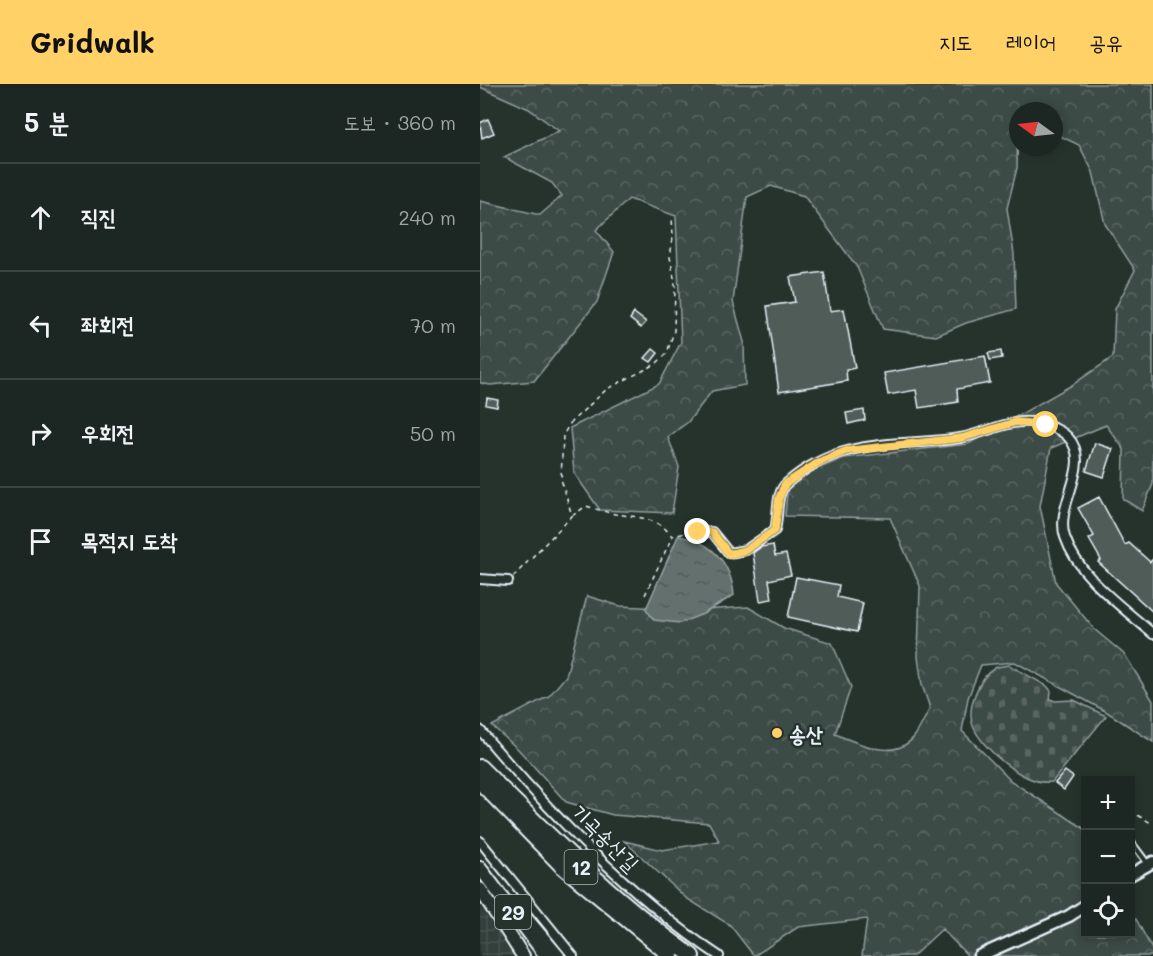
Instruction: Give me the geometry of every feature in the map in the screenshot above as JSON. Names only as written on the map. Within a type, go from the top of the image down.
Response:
[{"type":"highway","name":"12","points":[[480,766],[571,859],[619,900],[692,956]]},
{"type":"highway","name":"12","points":[[480,783],[562,866],[671,956]]},
{"type":"main road","name":"29","points":[[480,868],[546,956]]},
{"type":"main road","points":[[480,889],[523,956]]},
{"type":"main road","points":[[500,896],[524,914],[558,956]]},
{"type":"street","points":[[698,532],[712,532],[729,554],[746,550],[775,530],[779,498],[785,484],[819,462],[846,451],[962,438],[1016,422],[1046,425],[1069,438],[1077,454],[1076,468],[1064,508],[1062,523],[1065,538],[1077,561],[1092,578],[1153,634]]},
{"type":"street","points":[[480,579],[508,581]]},
{"type":"street","name":"기곡송산길","points":[[480,730],[616,873],[650,903],[719,956]]},
{"type":"street","points":[[480,841],[573,956]]},
{"type":"street","points":[[1135,873],[1151,863]]},
{"type":"street","points":[[979,956],[1069,916],[1081,908]]},
{"type":"lane","points":[[1135,845],[1151,863]]},
{"type":"path","points":[[572,516],[561,479],[563,435],[577,416],[607,389],[656,364],[667,353],[674,331],[675,283],[670,257],[673,237],[672,217]]},
{"type":"path","points":[[508,581],[572,516],[586,506],[615,514],[640,515],[666,527],[672,536]]},
{"type":"path","points":[[672,536],[698,532]]},
{"type":"path","points":[[645,595],[672,536]]},
{"type":"path","points":[[1135,813],[1153,824]]},
{"type":"shaded area","points":[[480,907],[515,956],[480,956]]},
{"type":"green space","points":[[480,84],[1153,84],[1153,484],[1142,511],[1123,499],[1124,449],[1106,425],[1051,448],[1040,506],[1056,583],[1094,629],[1125,655],[1153,701],[1153,742],[1107,712],[1015,662],[981,665],[968,698],[962,731],[1011,781],[1081,826],[1081,938],[1135,938],[1136,919],[1153,951],[1153,956],[968,956],[942,929],[913,956],[862,956],[867,919],[798,927],[754,956],[730,925],[686,898],[624,841],[662,850],[719,841],[709,823],[613,815],[566,802],[518,749],[492,726],[549,696],[566,676],[587,596],[620,606],[704,610],[748,607],[784,628],[832,643],[851,687],[835,734],[865,745],[886,749],[906,744],[914,737],[930,708],[922,685],[918,657],[920,586],[890,518],[785,516],[788,481],[844,458],[968,444],[1072,385],[1113,357],[1115,309],[1135,270],[1105,224],[1093,172],[1079,145],[1063,137],[1063,102],[1009,102],[1009,156],[1017,156],[1017,168],[1007,208],[1014,254],[1016,309],[966,323],[936,336],[883,329],[857,267],[804,196],[771,186],[747,197],[733,302],[744,342],[745,385],[712,391],[688,422],[668,437],[679,467],[672,513],[600,510],[574,473],[570,428],[659,384],[681,342],[676,216],[629,199],[596,230],[614,252],[597,302],[534,381],[490,385],[480,383],[480,201],[540,215],[562,196],[552,183],[504,157],[559,131],[529,109],[480,87]]},
{"type":"green space","points":[[1009,665],[1047,686],[1051,691],[1050,699],[1074,700],[1106,716],[1052,782],[1041,782],[1030,778],[1006,764],[985,745],[973,726],[971,711],[979,686],[989,672],[1000,666]]},
{"type":"water","points":[[678,536],[700,543],[717,555],[729,573],[734,595],[703,614],[680,623],[654,620],[646,609]]},
{"type":"building","points":[[488,119],[494,133],[482,138],[480,123]]},
{"type":"building","points":[[824,272],[830,311],[844,309],[855,368],[846,370],[847,381],[779,392],[767,306],[795,302],[790,277]]},
{"type":"building","points":[[634,313],[646,322],[641,328],[630,319]]},
{"type":"building","points":[[653,349],[658,353],[651,362],[645,358]]},
{"type":"building","points":[[1001,351],[1002,358],[990,360],[988,353]]},
{"type":"building","points":[[985,356],[990,383],[957,389],[958,402],[919,408],[916,390],[888,395],[884,373]]},
{"type":"building","points":[[487,398],[498,400],[497,407],[486,405]]},
{"type":"building","points":[[864,410],[865,420],[848,424],[846,413]]},
{"type":"building","points":[[1095,443],[1113,449],[1104,477],[1086,471]]},
{"type":"building","points":[[1099,497],[1125,545],[1129,543],[1150,562],[1153,559],[1153,612],[1098,562],[1101,560],[1089,539],[1094,536],[1078,508]]},
{"type":"building","points":[[773,545],[775,556],[786,554],[791,575],[769,580],[772,599],[760,601],[753,553],[761,547]]},
{"type":"building","points":[[796,577],[839,585],[837,597],[863,603],[857,632],[788,617]]},
{"type":"building","points":[[1065,771],[1073,777],[1064,790],[1055,783]]},
{"type":"place","name":"송산","points":[[777,733]]},
{"type":"route","points":[[698,532],[712,532],[729,554],[737,554],[746,550],[775,530],[779,498],[785,484],[819,462],[846,451],[913,441],[962,438],[1016,422],[1046,425]]}]
